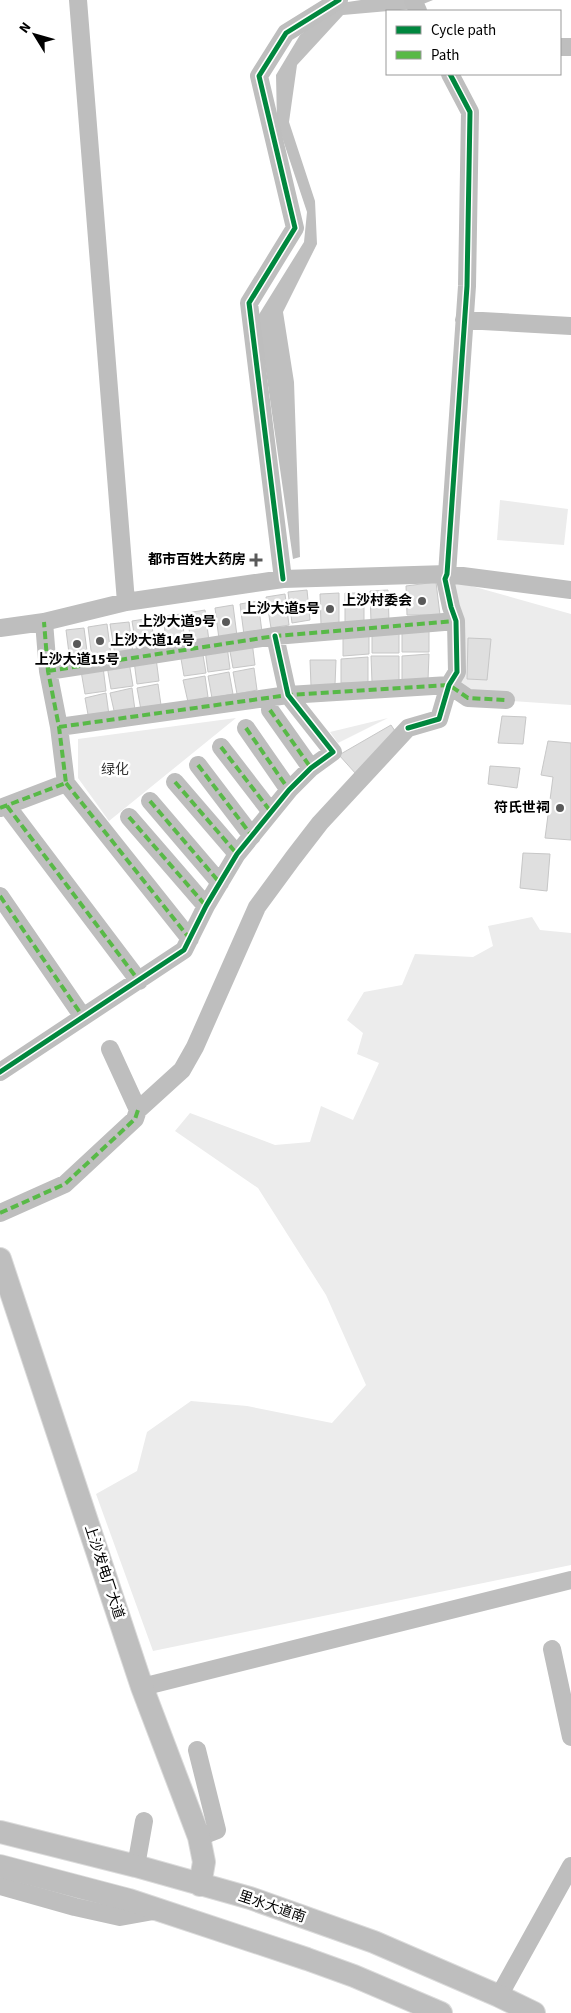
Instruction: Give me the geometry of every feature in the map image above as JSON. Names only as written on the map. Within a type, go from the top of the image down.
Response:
[{"type":"main road","name":"上沙发电厂大道","points":[[0,1259],[142,1687],[199,1837],[204,1862],[200,1885]]},
{"type":"main road","name":"里水大道南","points":[[0,1832],[136,1866],[250,1898],[374,1942],[500,1996],[534,2013]]},
{"type":"main road","points":[[0,1866],[129,1900],[354,1976],[442,2013]]},
{"type":"street","points":[[78,0],[126,602]]},
{"type":"street","points":[[283,579],[249,303],[295,228],[259,76],[286,33],[339,0]]},
{"type":"street","points":[[0,1213],[65,1184],[135,1119],[138,1110],[182,1070],[195,1047],[257,907],[320,824],[408,728],[439,719],[449,685],[457,672],[456,621],[445,579],[447,574],[467,286],[470,112],[451,75]]},
{"type":"street","points":[[464,320],[571,326]]},
{"type":"street","points":[[0,628],[44,622],[126,602],[283,579],[447,574],[571,590]]},
{"type":"street","points":[[48,671],[275,636],[456,621]]},
{"type":"street","points":[[44,622],[48,671],[59,727],[66,783],[190,939]]},
{"type":"street","points":[[0,1072],[184,950],[206,906],[237,854],[289,790],[310,768],[333,752],[288,695],[275,636]]},
{"type":"street","points":[[59,727],[288,695],[449,685],[468,698],[506,700]]},
{"type":"street","points":[[270,710],[310,768]]},
{"type":"street","points":[[246,728],[289,790]]},
{"type":"street","points":[[221,747],[271,812]]},
{"type":"street","points":[[198,765],[252,836]]},
{"type":"street","points":[[175,782],[237,854]]},
{"type":"street","points":[[66,783],[3,807],[139,981]]},
{"type":"street","points":[[150,801],[220,883]]},
{"type":"street","points":[[129,817],[206,906]]},
{"type":"street","points":[[0,896],[84,1018]]},
{"type":"street","points":[[110,1049],[138,1110]]},
{"type":"street","points":[[142,1687],[571,1580]]},
{"type":"street","points":[[552,1649],[571,1737]]},
{"type":"street","points":[[197,1750],[217,1830],[199,1837]]},
{"type":"street","points":[[136,1866],[144,1821]]},
{"type":"street","points":[[500,1996],[571,1866]]},
{"type":"street","points":[[0,1886],[120,1918],[159,1910]]},
{"type":"green space","points":[[500,500],[568,509],[564,545],[497,540]]},
{"type":"green space","points":[[450,580],[571,614],[571,705],[468,698],[449,685]]},
{"type":"green space","name":"绿化","points":[[236,718],[109,821],[78,778],[78,739]]},
{"type":"green space","points":[[388,718],[338,743],[330,732]]},
{"type":"green space","points":[[532,917],[540,930],[571,933],[571,1565],[153,1651],[96,1494],[137,1471],[147,1432],[191,1401],[247,1406],[332,1423],[366,1385],[326,1295],[258,1188],[175,1131],[190,1113],[275,1145],[310,1142],[321,1106],[353,1120],[379,1063],[357,1054],[363,1033],[347,1020],[364,992],[402,985],[415,954],[473,957],[493,946],[488,926]]},
{"type":"shaded area","points":[[361,0],[433,0],[411,9],[343,15],[297,65],[289,122],[315,201],[317,244],[283,312],[294,382],[300,557],[293,559],[258,316],[304,242],[307,212],[277,122],[276,75],[300,35],[341,3]]},
{"type":"building","name":"上沙村委会","points":[[436,582],[440,615],[407,615],[406,586]]},
{"type":"building","points":[[307,590],[310,620],[292,623],[288,592]]},
{"type":"building","points":[[388,590],[389,621],[371,622],[370,591]]},
{"type":"building","name":"上沙大道5号","points":[[339,593],[339,625],[321,625],[320,594]]},
{"type":"building","points":[[345,593],[364,593],[364,624],[345,624]]},
{"type":"building","points":[[285,594],[289,625],[271,628],[266,597]]},
{"type":"building","points":[[258,601],[262,632],[244,635],[240,604]]},
{"type":"building","name":"上沙大道9号","points":[[233,605],[237,636],[219,639],[215,608]]},
{"type":"building","points":[[205,610],[209,641],[191,644],[187,613]]},
{"type":"building","points":[[182,614],[185,645],[167,648],[163,616]]},
{"type":"building","points":[[151,618],[155,649],[137,652],[132,621]]},
{"type":"building","points":[[129,622],[133,652],[115,655],[110,624]]},
{"type":"building","name":"上沙大道14号","points":[[107,624],[111,655],[92,658],[88,627]]},
{"type":"building","points":[[429,626],[429,652],[402,652],[402,628]]},
{"type":"building","points":[[399,627],[399,653],[372,653],[372,629]]},
{"type":"building","name":"上沙大道15号","points":[[84,628],[88,659],[70,661],[66,630]]},
{"type":"building","points":[[369,630],[369,654],[343,656],[343,632]]},
{"type":"building","points":[[468,638],[491,639],[487,680],[467,679]]},
{"type":"building","points":[[252,642],[255,665],[233,668],[229,646]]},
{"type":"building","points":[[227,646],[230,669],[208,672],[205,650]]},
{"type":"building","points":[[202,649],[206,673],[184,676],[180,653]]},
{"type":"building","points":[[429,654],[428,680],[402,680],[402,656]]},
{"type":"building","points":[[371,656],[399,656],[399,682],[372,682]]},
{"type":"building","points":[[368,657],[368,683],[341,683],[341,659]]},
{"type":"building","points":[[156,658],[159,681],[137,684],[134,661]]},
{"type":"building","points":[[310,660],[336,660],[335,685],[311,686]]},
{"type":"building","points":[[129,662],[133,686],[111,689],[107,666]]},
{"type":"building","points":[[103,667],[106,691],[85,694],[81,671]]},
{"type":"building","points":[[254,668],[257,690],[237,694],[233,672]]},
{"type":"building","points":[[229,672],[233,694],[212,698],[208,676]]},
{"type":"building","points":[[205,676],[208,697],[188,702],[183,680]]},
{"type":"building","points":[[158,684],[161,705],[141,710],[137,688]]},
{"type":"building","points":[[132,688],[135,710],[115,715],[110,693]]},
{"type":"building","points":[[106,693],[109,715],[89,720],[85,698]]},
{"type":"building","points":[[502,716],[526,717],[523,744],[498,743]]},
{"type":"building","points":[[391,725],[395,731],[356,774],[339,755]]},
{"type":"building","name":"符氏世祠","points":[[548,741],[571,743],[571,840],[545,838],[553,777],[541,775]]},
{"type":"building","points":[[490,766],[520,768],[517,788],[488,784]]},
{"type":"building","points":[[523,853],[550,854],[547,891],[520,888]]},
{"type":"marked path","points":[[48,671],[275,636],[456,621]]},
{"type":"marked path","points":[[0,808],[66,783],[59,727],[48,671],[44,622]]},
{"type":"marked path","points":[[59,727],[288,695],[449,685],[468,698],[506,700]]},
{"type":"marked path","points":[[270,710],[311,768]]},
{"type":"marked path","points":[[246,728],[289,790]]},
{"type":"marked path","points":[[221,747],[271,812]]},
{"type":"marked path","points":[[198,765],[252,836]]},
{"type":"marked path","points":[[175,782],[237,854]]},
{"type":"marked path","points":[[66,783],[190,939]]},
{"type":"marked path","points":[[150,801],[220,883]]},
{"type":"marked path","points":[[7,806],[139,981]]},
{"type":"marked path","points":[[129,817],[206,906]]},
{"type":"marked path","points":[[0,896],[83,1017]]},
{"type":"marked path","points":[[0,1213],[65,1184],[135,1119],[138,1110]]},
{"type":"cycle path","points":[[283,579],[249,303],[295,228],[259,76],[286,33],[339,0]]},
{"type":"cycle path","points":[[408,728],[439,719],[449,685],[457,672],[456,621],[445,579],[447,574],[467,286],[470,112],[451,75]]},
{"type":"cycle path","points":[[0,1072],[184,950],[206,906],[237,854],[289,790],[311,768],[333,752],[288,695],[275,636]]},
{"type":"place","name":"都市百姓大药房","points":[[256,560]]},
{"type":"place","name":"上沙村委会","points":[[422,601]]},
{"type":"place","name":"上沙大道5号","points":[[330,609]]},
{"type":"place","name":"上沙大道9号","points":[[226,622]]},
{"type":"place","name":"上沙大道14号","points":[[100,641]]},
{"type":"place","name":"上沙大道15号","points":[[77,644]]},
{"type":"place","name":"符氏世祠","points":[[560,808]]}]
